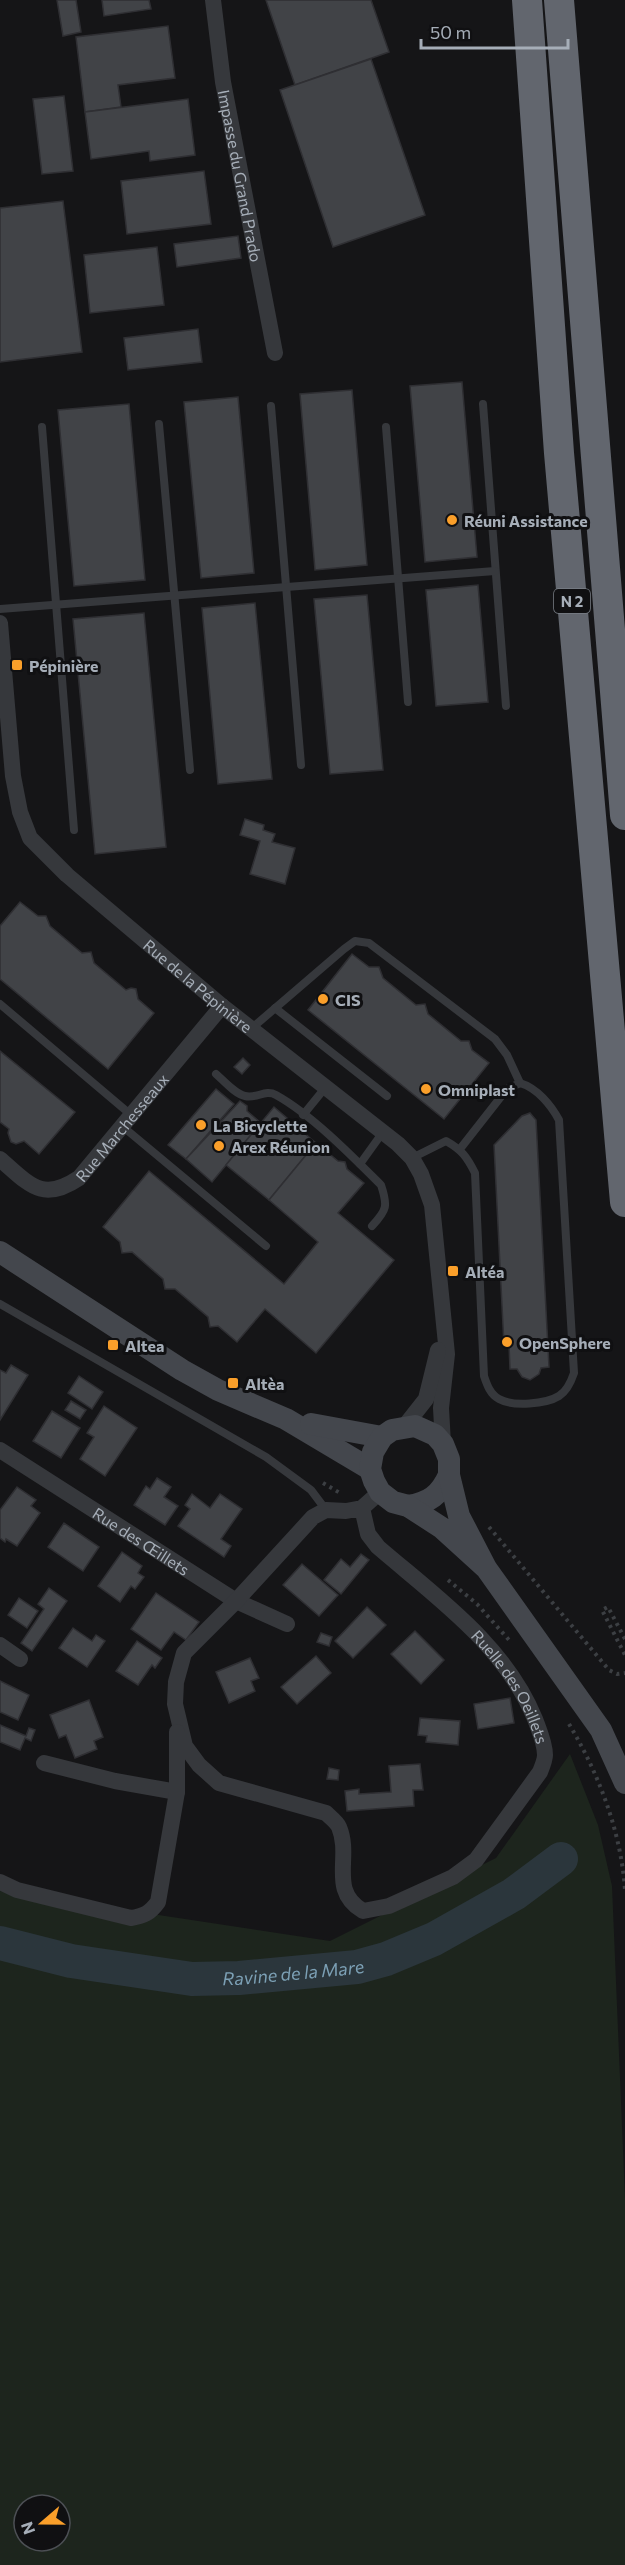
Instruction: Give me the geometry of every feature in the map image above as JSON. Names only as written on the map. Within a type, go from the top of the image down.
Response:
[{"type":"highway","name":"N 2","points":[[527,0],[560,453],[625,1202]]},
{"type":"highway","name":"N 2","points":[[559,0],[625,814]]},
{"type":"street","name":"Impasse du Grand Prado","points":[[213,0],[223,82],[275,353]]},
{"type":"street","name":"Rue de la Pépinière","points":[[0,623],[13,776],[20,812],[30,838],[67,875],[222,1006],[383,1132],[412,1158],[421,1174],[432,1205],[447,1354],[441,1408],[443,1444]]},
{"type":"street","name":"Rue Marchesseaux","points":[[0,1159],[33,1187],[51,1190],[67,1186],[80,1178],[222,1006]]},
{"type":"street","points":[[0,1252],[182,1370],[218,1390],[286,1419],[370,1469]]},
{"type":"street","points":[[404,1427],[426,1399],[443,1322]]},
{"type":"street","points":[[286,1419],[382,1437]]},
{"type":"street","points":[[486,1568],[442,1528],[408,1506],[393,1502],[380,1492],[370,1469],[373,1452],[382,1437],[392,1430],[404,1427],[426,1429],[443,1444],[449,1459],[449,1475],[459,1516],[486,1568],[601,1730],[625,1784]]},
{"type":"street","name":"Rue des Œillets","points":[[0,1450],[236,1601],[287,1624]]},
{"type":"street","points":[[408,1506],[422,1504],[434,1498],[443,1488],[449,1475]]},
{"type":"street","points":[[326,1510],[346,1511],[362,1508],[380,1492]]},
{"type":"street","name":"Ruelle des Oeillets","points":[[177,1715],[185,1746],[199,1766],[219,1783],[326,1813],[339,1826],[343,1849],[342,1884],[352,1905],[363,1911],[388,1906],[453,1877],[476,1860],[540,1772],[545,1756],[541,1736],[523,1693],[489,1646],[469,1624],[378,1547],[368,1534],[362,1508]]},
{"type":"street","name":"Ruelle des Oeillets","points":[[0,1882],[17,1890],[131,1918],[151,1911],[158,1902],[177,1792],[176,1682],[184,1653],[236,1601],[313,1517],[326,1510]]},
{"type":"street","points":[[0,1646],[20,1659]]},
{"type":"street","points":[[44,1763],[115,1781],[177,1792]]},
{"type":"lane","points":[[483,404],[506,706]]},
{"type":"lane","points":[[271,406],[301,765]]},
{"type":"lane","points":[[159,424],[190,770]]},
{"type":"lane","points":[[42,427],[74,830]]},
{"type":"lane","points":[[386,427],[400,579],[408,702]]},
{"type":"lane","points":[[0,609],[495,571]]},
{"type":"lane","points":[[252,1028],[349,945],[355,941],[369,942],[495,1039],[507,1055],[520,1083]]},
{"type":"lane","points":[[0,1004],[266,1246]]},
{"type":"lane","points":[[275,1008],[387,1096]]},
{"type":"lane","points":[[216,1074],[242,1095],[248,1097],[266,1092],[272,1093],[303,1115],[360,1164],[381,1185],[386,1199],[385,1212],[372,1226]]},
{"type":"lane","points":[[412,1158],[446,1141],[460,1149],[475,1173],[484,1376],[489,1389],[498,1399],[509,1403],[546,1401],[560,1395],[570,1385],[574,1373],[559,1120],[554,1110],[530,1086],[520,1083],[507,1089],[460,1149]]},
{"type":"lane","points":[[303,1115],[325,1088]]},
{"type":"lane","points":[[360,1164],[383,1132]]},
{"type":"lane","points":[[0,1304],[266,1457],[311,1490],[326,1510]]},
{"type":"path","points":[[459,1516],[476,1511],[609,1670],[616,1674],[625,1673]]},
{"type":"path","points":[[625,1639],[608,1607],[602,1610],[625,1655]]},
{"type":"shaded area","points":[[570,1754],[598,1825],[612,1886],[625,2198],[625,2565],[0,2565],[0,1891],[330,1941],[496,1858]]},
{"type":"building","points":[[57,0],[76,0],[81,32],[63,36]]},
{"type":"building","points":[[102,0],[149,0],[151,9],[104,16]]},
{"type":"building","points":[[266,0],[371,0],[389,52],[295,85]]},
{"type":"building","points":[[168,26],[175,78],[118,85],[121,107],[85,112],[76,37]]},
{"type":"building","points":[[371,59],[425,215],[333,247],[280,90]]},
{"type":"building","points":[[64,96],[73,171],[42,174],[33,99]]},
{"type":"building","points":[[188,99],[195,155],[150,161],[149,151],[91,159],[85,112]]},
{"type":"building","points":[[204,171],[211,224],[127,234],[121,181]]},
{"type":"building","points":[[63,201],[82,352],[0,362],[0,208]]},
{"type":"building","points":[[238,236],[241,258],[177,267],[174,244]]},
{"type":"building","points":[[157,247],[164,305],[90,313],[84,255]]},
{"type":"building","points":[[198,329],[202,362],[128,370],[124,338]]},
{"type":"building","points":[[462,382],[477,557],[425,562],[410,386]]},
{"type":"building","points":[[352,390],[367,565],[315,570],[300,394]]},
{"type":"building","points":[[238,397],[254,573],[201,578],[184,402]]},
{"type":"building","points":[[129,404],[145,580],[74,586],[58,410]]},
{"type":"building","points":[[478,585],[488,702],[436,706],[426,590]]},
{"type":"building","points":[[367,595],[383,770],[330,774],[314,599]]},
{"type":"building","points":[[255,603],[272,779],[218,784],[202,608]]},
{"type":"building","points":[[144,613],[166,847],[95,854],[73,619]]},
{"type":"building","points":[[245,819],[264,825],[263,830],[275,834],[272,842],[295,848],[285,884],[250,874],[260,841],[240,835]]},
{"type":"building","points":[[20,902],[38,916],[46,916],[50,926],[82,953],[91,952],[94,963],[126,990],[136,989],[138,999],[154,1013],[108,1069],[0,979],[0,926]]},
{"type":"building","points":[[352,954],[369,967],[379,967],[383,978],[416,1005],[425,1004],[428,1014],[461,1041],[469,1041],[472,1050],[489,1063],[444,1119],[308,1010]]},
{"type":"building","points":[[0,1051],[75,1112],[39,1154],[24,1141],[16,1144],[11,1142],[9,1129],[0,1122]]},
{"type":"building","points":[[243,1058],[250,1065],[242,1074],[234,1067]]},
{"type":"building","name":"La Bicyclette","points":[[216,1089],[234,1104],[186,1159],[168,1145]]},
{"type":"building","name":"Arex Réunion","points":[[240,1101],[247,1106],[247,1111],[261,1123],[212,1182],[186,1159]]},
{"type":"building","points":[[274,1107],[294,1124],[300,1124],[303,1132],[316,1143],[269,1200],[226,1165]]},
{"type":"building","points":[[530,1113],[536,1120],[549,1367],[541,1368],[539,1374],[530,1380],[522,1377],[517,1369],[510,1369],[509,1345],[504,1346],[494,1145],[522,1116]]},
{"type":"building","points":[[316,1143],[338,1161],[345,1162],[347,1169],[364,1183],[338,1213],[394,1260],[316,1353],[265,1309],[237,1342],[218,1326],[210,1327],[208,1317],[175,1289],[165,1289],[163,1279],[132,1252],[122,1253],[120,1242],[103,1227],[149,1171],[284,1284],[318,1242],[269,1200]]},
{"type":"building","points":[[11,1365],[28,1375],[0,1420],[0,1370],[6,1373]]},
{"type":"building","points":[[79,1376],[103,1392],[92,1409],[68,1393]]},
{"type":"building","points":[[71,1401],[86,1410],[80,1419],[65,1410]]},
{"type":"building","points":[[104,1406],[137,1428],[105,1476],[80,1459],[94,1437],[87,1433]]},
{"type":"building","points":[[52,1411],[80,1428],[61,1458],[33,1441]]},
{"type":"building","points":[[157,1478],[171,1487],[164,1497],[178,1506],[165,1525],[134,1505],[146,1486],[150,1489]]},
{"type":"building","points":[[17,1487],[36,1500],[31,1506],[40,1513],[17,1546],[0,1538],[0,1510]]},
{"type":"building","points":[[192,1494],[210,1508],[220,1494],[242,1509],[221,1539],[231,1546],[224,1557],[178,1526],[190,1509],[185,1505]]},
{"type":"building","points":[[64,1523],[99,1547],[83,1571],[48,1547]]},
{"type":"building","points":[[122,1552],[142,1566],[138,1573],[144,1577],[135,1589],[131,1586],[120,1602],[98,1586]]},
{"type":"building","points":[[361,1554],[369,1560],[341,1594],[324,1580],[341,1559],[350,1567]]},
{"type":"building","points":[[302,1564],[338,1595],[319,1616],[283,1585]]},
{"type":"building","points":[[49,1588],[67,1601],[32,1651],[21,1643],[44,1609],[38,1604]]},
{"type":"building","points":[[156,1593],[199,1622],[186,1640],[174,1632],[161,1650],[131,1629]]},
{"type":"building","points":[[19,1598],[38,1611],[27,1628],[8,1615]]},
{"type":"building","points":[[367,1607],[386,1625],[353,1658],[335,1641]]},
{"type":"building","points":[[73,1628],[92,1641],[96,1635],[105,1641],[87,1667],[59,1648]]},
{"type":"building","points":[[415,1631],[444,1660],[421,1684],[391,1654]]},
{"type":"building","points":[[321,1633],[332,1637],[329,1646],[317,1642]]},
{"type":"building","points":[[137,1641],[162,1658],[155,1668],[152,1665],[138,1685],[116,1671]]},
{"type":"building","points":[[316,1656],[331,1673],[297,1704],[281,1687]]},
{"type":"building","points":[[250,1658],[259,1678],[251,1681],[255,1691],[229,1703],[216,1672]]},
{"type":"building","points":[[0,1681],[29,1695],[18,1720],[0,1712]]},
{"type":"building","points":[[510,1698],[514,1723],[478,1729],[474,1704]]},
{"type":"building","points":[[89,1700],[103,1737],[94,1741],[97,1749],[75,1758],[66,1735],[59,1738],[50,1715]]},
{"type":"building","points":[[420,1718],[460,1721],[458,1745],[426,1742],[427,1736],[418,1735]]},
{"type":"building","points":[[0,1725],[26,1736],[29,1728],[35,1730],[31,1741],[25,1738],[20,1750],[0,1742]]},
{"type":"building","points":[[420,1764],[423,1790],[413,1790],[414,1806],[347,1811],[345,1791],[359,1789],[359,1794],[391,1792],[389,1766]]},
{"type":"building","points":[[329,1768],[339,1770],[338,1780],[327,1779]]},
{"type":"waterway","name":"Ravine de la Mare","points":[[0,1943],[71,1961],[192,1979],[239,1978],[357,1967],[386,1959],[434,1939],[514,1894],[561,1859]]},
{"type":"place","name":"Réuni Assistance","points":[[452,520]]},
{"type":"place","name":"Pépinière","points":[[17,665]]},
{"type":"place","name":"CIS","points":[[323,999]]},
{"type":"place","name":"Omniplast","points":[[426,1089]]},
{"type":"place","name":"La Bicyclette","points":[[201,1125]]},
{"type":"place","name":"Arex Réunion","points":[[219,1146]]},
{"type":"place","name":"Altéa","points":[[453,1271]]},
{"type":"place","name":"OpenSphere","points":[[507,1342]]},
{"type":"place","name":"Altea","points":[[113,1345]]},
{"type":"place","name":"Altèa","points":[[233,1383]]}]
